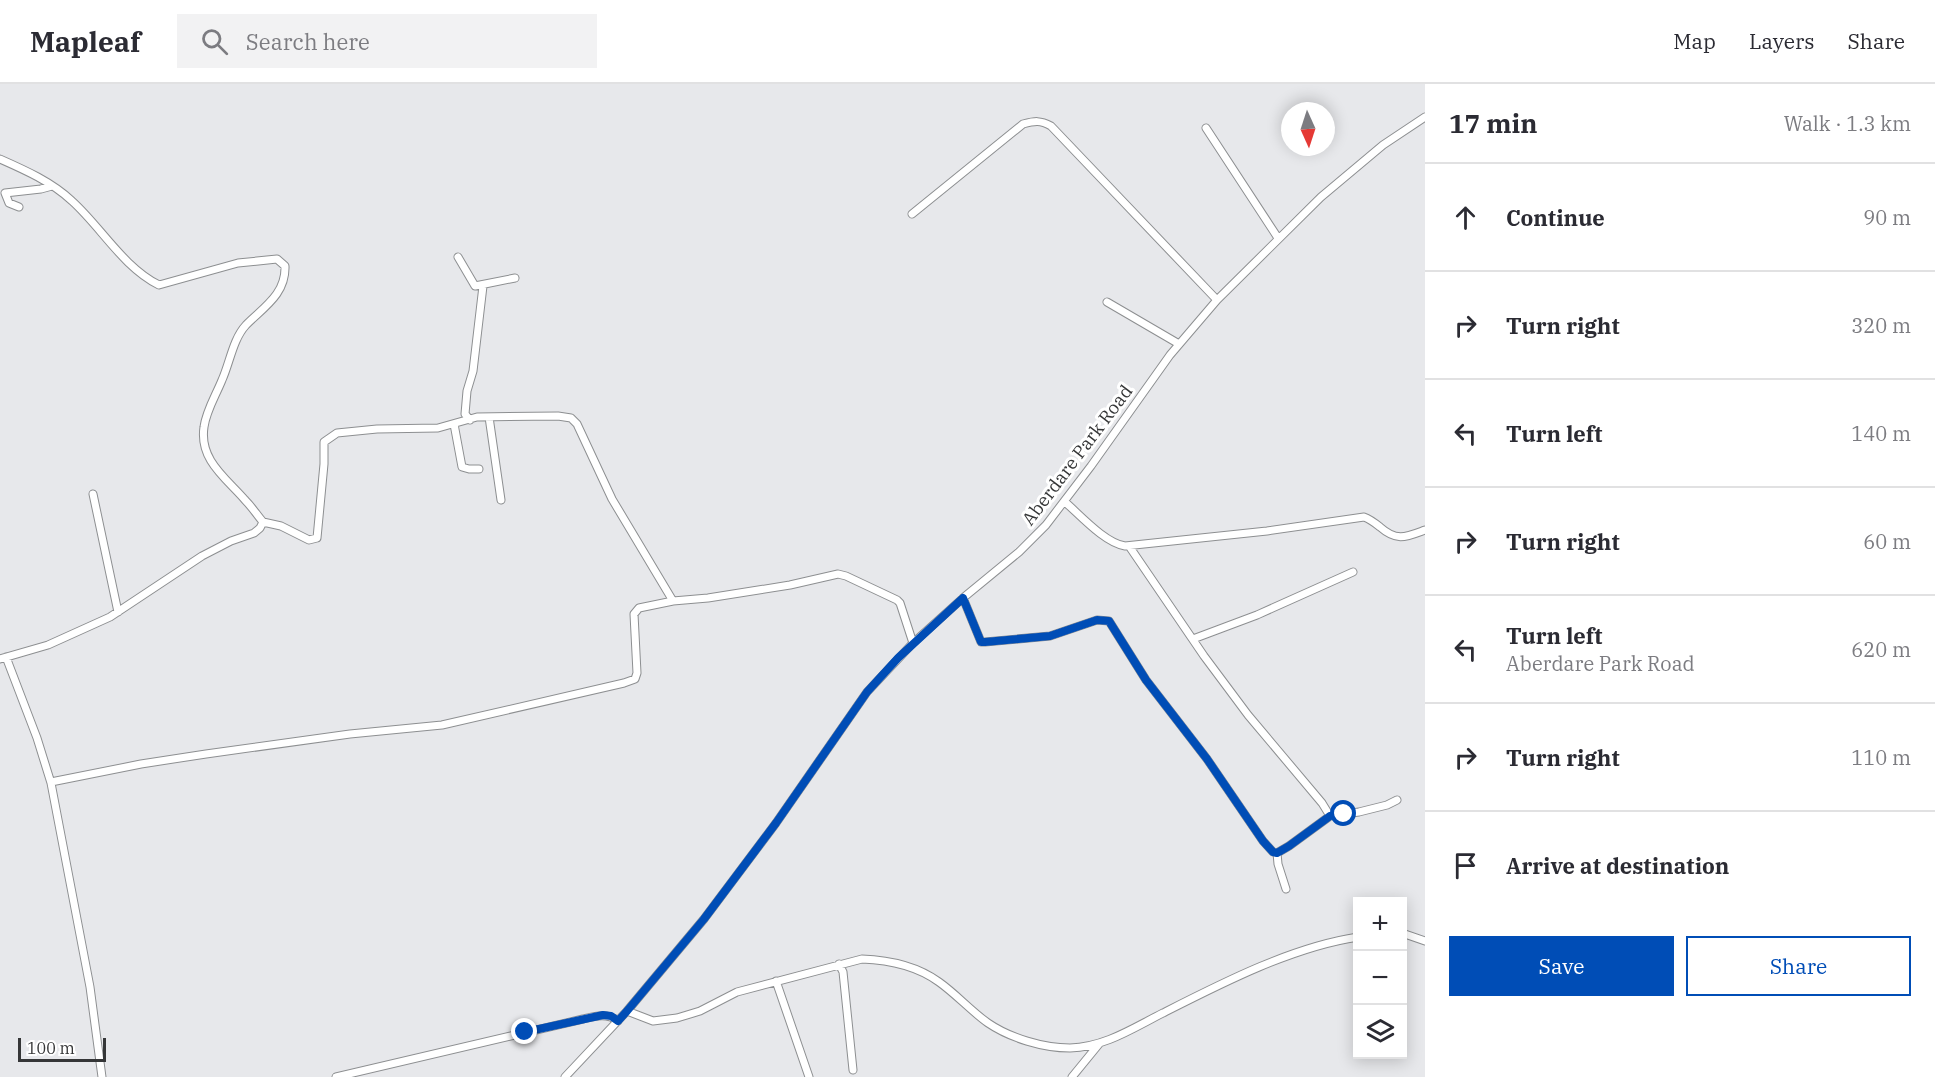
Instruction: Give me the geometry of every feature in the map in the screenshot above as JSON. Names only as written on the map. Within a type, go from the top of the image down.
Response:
[{"type":"street","name":"Aberdare Park Road","points":[[565,1077],[627,1011],[704,919],[776,823],[867,692],[913,643],[1019,552],[1046,525],[1065,502],[1133,404],[1179,344],[1217,300],[1321,197],[1383,145],[1425,117]]},
{"type":"street","points":[[912,214],[1023,124],[1036,120],[1051,126],[1217,300]]},
{"type":"street","points":[[1206,128],[1278,238]]},
{"type":"street","points":[[0,159],[52,186],[71,199],[132,264],[149,280],[159,285],[238,263],[277,259],[285,266],[286,278],[276,296],[239,334],[224,377],[207,414],[204,428],[204,447],[215,468],[263,522],[281,526],[309,540],[317,538],[324,442],[337,433],[438,428],[477,417],[558,416],[571,418],[577,424],[612,499],[673,601]]},
{"type":"street","points":[[19,207],[9,203],[5,193],[52,186]]},
{"type":"street","points":[[458,257],[475,286],[515,278]]},
{"type":"street","points":[[470,420],[465,414],[466,403],[473,371],[483,286]]},
{"type":"street","points":[[1107,302],[1179,344]]},
{"type":"street","points":[[489,417],[501,500]]},
{"type":"street","points":[[453,424],[462,466],[469,470],[479,469]]},
{"type":"street","points":[[93,494],[118,612]]},
{"type":"street","points":[[1065,502],[1109,539],[1118,545],[1128,546],[1267,531],[1364,517],[1388,534],[1397,537],[1425,531]]},
{"type":"street","points":[[102,1077],[90,987],[51,782],[37,738],[3,658],[48,645],[118,612],[202,556],[254,533],[263,522]]},
{"type":"street","points":[[1128,546],[1248,715],[1323,804],[1330,816]]},
{"type":"street","points":[[1192,639],[1257,615],[1353,572]]},
{"type":"street","points":[[51,782],[206,754],[442,724],[624,683],[635,679],[637,673],[634,614],[639,608],[673,601],[790,585],[838,574],[897,600],[913,643]]},
{"type":"street","points":[[963,598],[981,642],[1050,636],[1097,620],[1109,621],[1146,680],[1207,759],[1263,841],[1273,852],[1277,853]]},
{"type":"street","points":[[1277,853],[1330,816],[1359,812],[1397,800]]},
{"type":"street","points":[[1277,853],[1286,889]]},
{"type":"street","points":[[1407,935],[1425,940]]},
{"type":"street","points":[[627,1011],[653,1021],[677,1018],[700,1011],[737,992],[776,981],[862,959],[883,960],[918,970],[938,981],[987,1022],[1004,1032],[1023,1040],[1069,1048],[1109,1041],[1212,989],[1296,952],[1312,946],[1353,938]]},
{"type":"street","points":[[839,964],[843,972],[853,1070]]},
{"type":"street","points":[[776,981],[809,1077]]},
{"type":"street","points":[[336,1077],[584,1018],[603,1015],[611,1016],[618,1021]]},
{"type":"street","points":[[1072,1077],[1100,1043]]},
{"type":"route","points":[[525,1032],[603,1015],[611,1016],[618,1021],[704,919],[776,823],[867,692],[898,658],[963,598],[981,642],[1050,636],[1097,620],[1109,621],[1146,680],[1207,759],[1273,852],[1281,852],[1330,816],[1344,814]]}]
